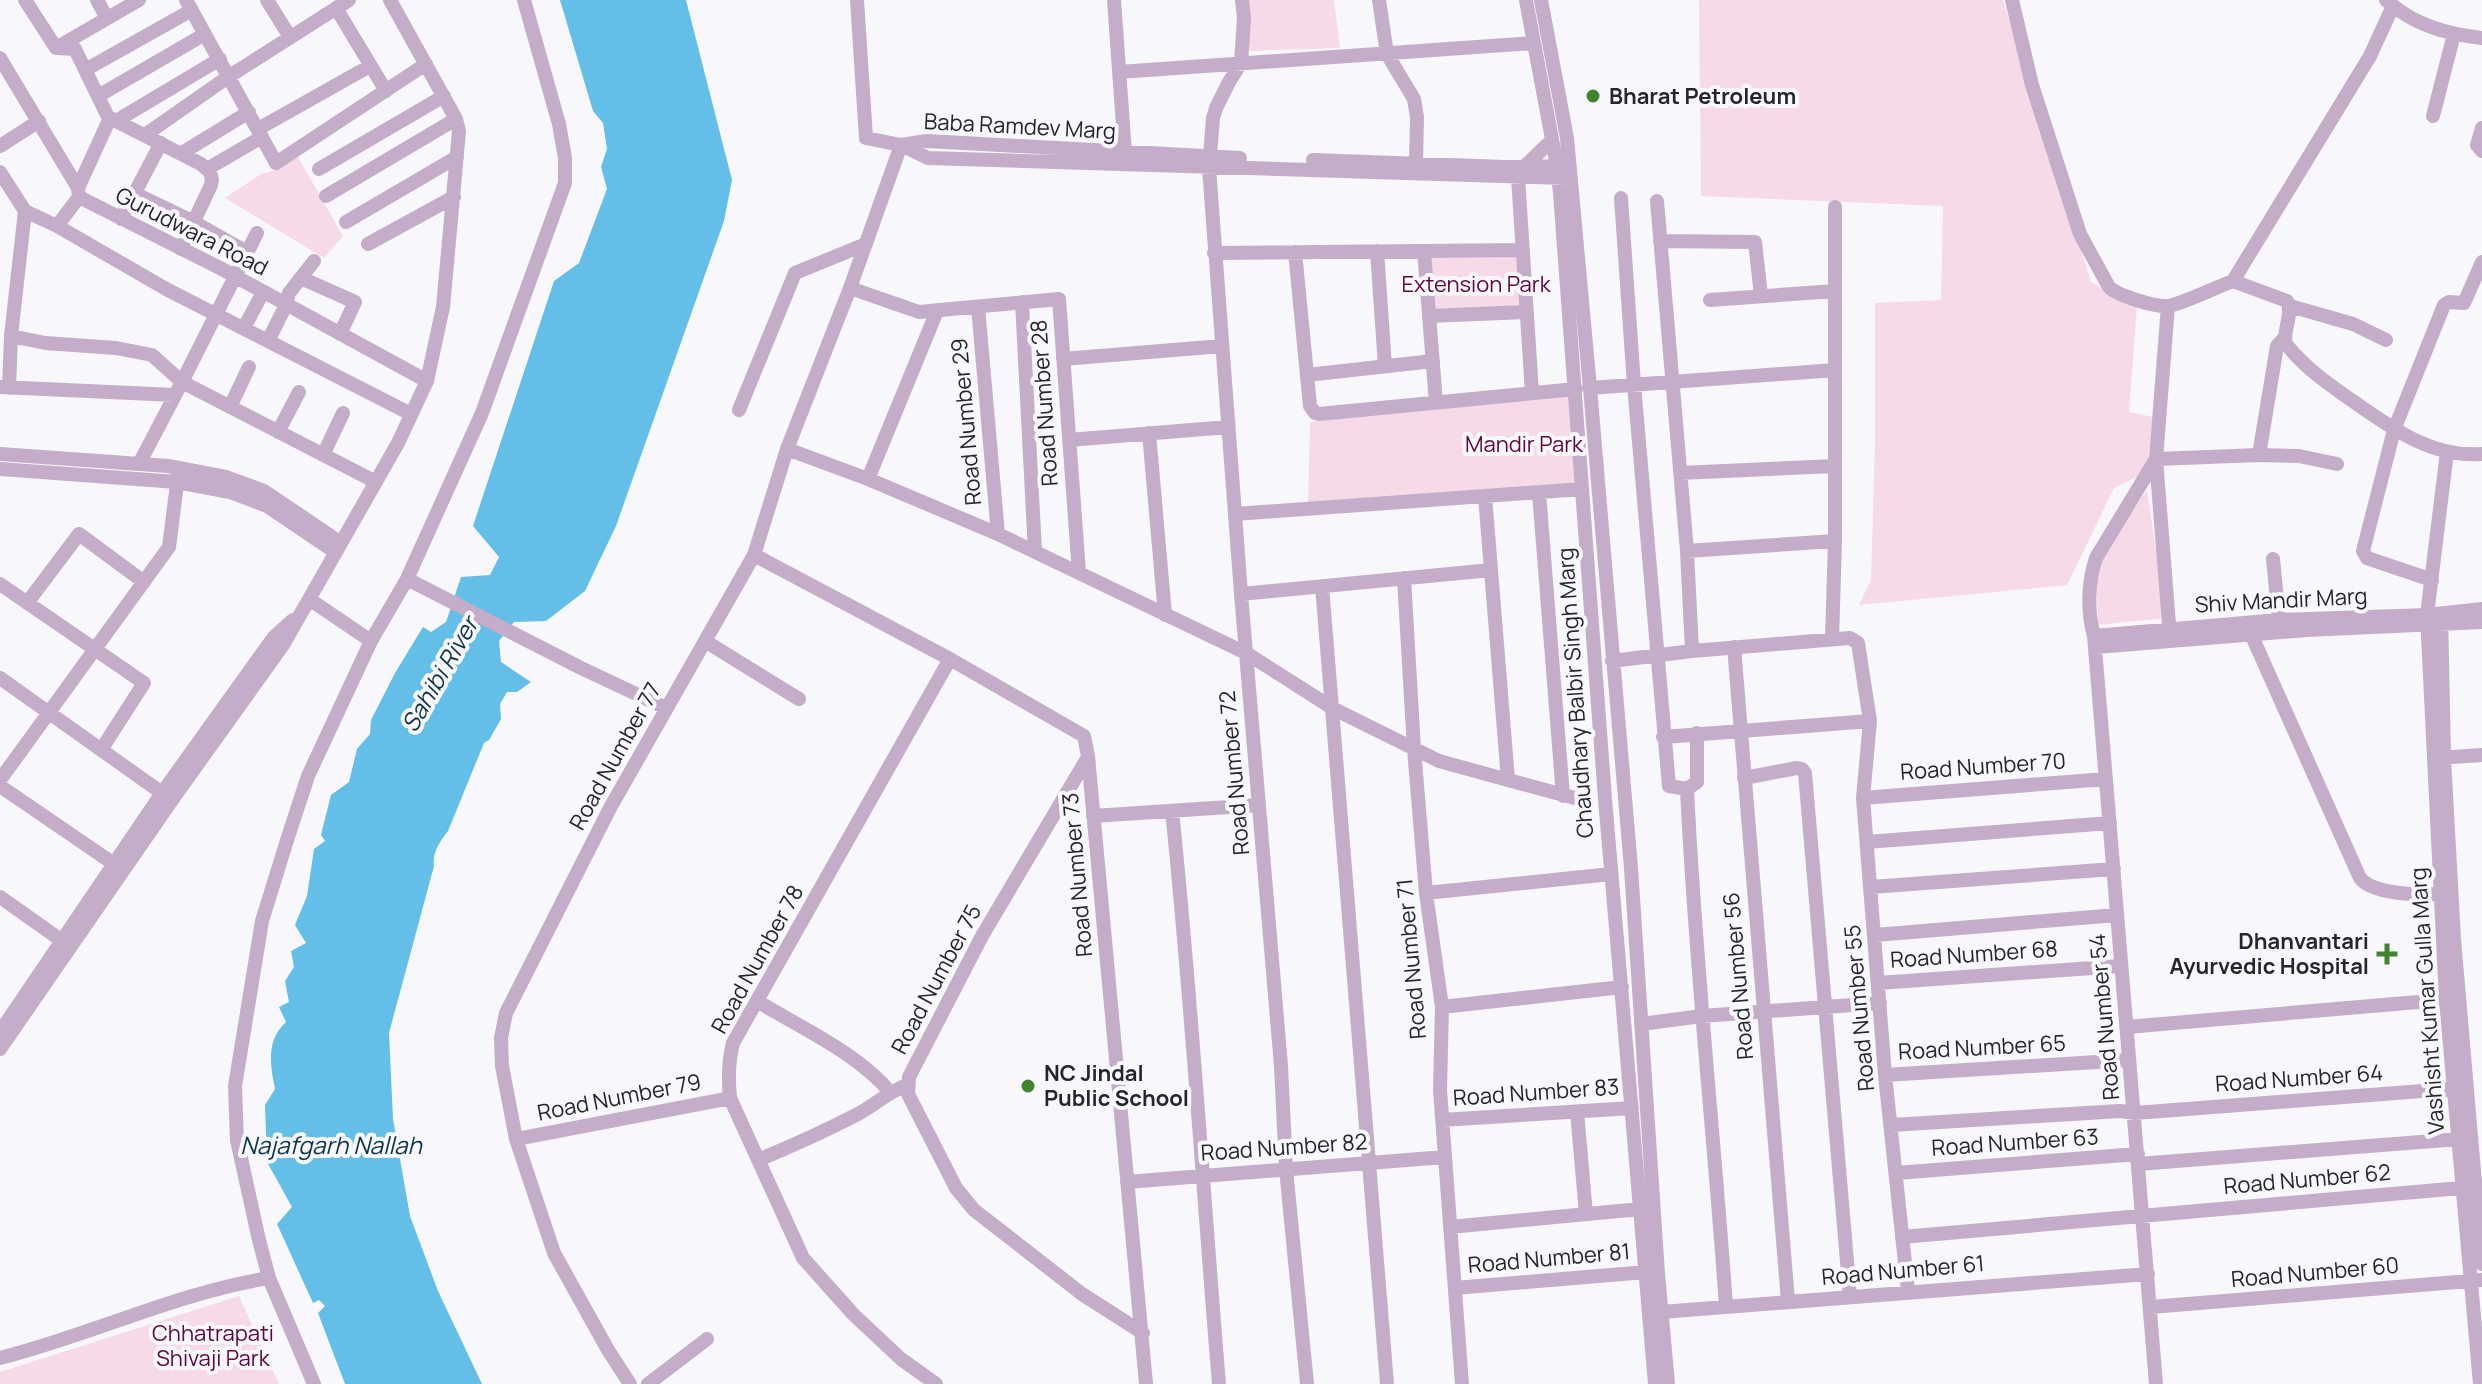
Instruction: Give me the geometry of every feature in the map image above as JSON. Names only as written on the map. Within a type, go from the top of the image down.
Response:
[{"type":"street","points":[[45,0],[28,4],[56,48]]},
{"type":"street","points":[[97,0],[107,18]]},
{"type":"street","points":[[0,1032],[283,645],[398,443],[427,381],[443,307],[459,131],[444,96],[390,0]]},
{"type":"street","points":[[314,1384],[269,1278],[237,1140],[235,1086],[262,921],[308,776],[371,641],[407,579],[482,413],[565,183],[565,158],[559,124],[524,0]]},
{"type":"street","points":[[857,0],[866,138],[901,145]]},
{"type":"street","points":[[1114,0],[1125,153]]},
{"type":"street","points":[[1241,63],[1242,0]]},
{"type":"street","points":[[1379,0],[1387,54],[1414,99],[1417,117],[1416,163]]},
{"type":"street","name":"Chaudhary Balbir Singh Marg","points":[[1526,0],[1552,140],[1564,172]]},
{"type":"street","name":"Chaudhary Balbir Singh Marg","points":[[1541,0],[1567,138],[1564,172],[1631,868],[1668,1384]]},
{"type":"street","points":[[2012,0],[2032,85],[2080,234],[2115,293],[2168,306],[2233,281],[2370,56],[2390,3],[2424,26],[2482,38]]},
{"type":"street","points":[[56,48],[134,1]]},
{"type":"street","points":[[274,2],[290,37]]},
{"type":"street","points":[[145,135],[228,77],[343,4],[370,66],[386,91]]},
{"type":"street","points":[[85,70],[189,5],[276,163],[426,64]]},
{"type":"street","points":[[98,96],[205,34]]},
{"type":"street","points":[[2433,116],[2454,34]]},
{"type":"street","points":[[1119,72],[1534,43]]},
{"type":"street","points":[[56,48],[75,49],[113,120],[182,153],[207,169],[212,180],[181,249]]},
{"type":"street","points":[[0,58],[78,193]]},
{"type":"street","points":[[57,226],[78,193],[113,120],[220,59]]},
{"type":"street","name":"Road Number 72","points":[[1241,63],[1213,118],[1210,163],[1214,253],[1281,1066],[1286,1169],[1307,1384]]},
{"type":"street","points":[[207,169],[370,66]]},
{"type":"street","points":[[319,169],[444,96]]},
{"type":"street","points":[[182,153],[249,112]]},
{"type":"street","points":[[326,196],[456,119]]},
{"type":"street","points":[[0,146],[39,121]]},
{"type":"street","points":[[2482,128],[2477,145],[2482,151]]},
{"type":"street","points":[[1532,393],[1521,172],[1552,140]]},
{"type":"street","name":"Baba Ramdev Marg","points":[[901,145],[927,141],[1125,153],[1210,163],[1416,163],[1521,172]]},
{"type":"street","points":[[121,219],[161,143]]},
{"type":"street","name":"Baba Ramdev Marg","points":[[901,145],[928,158],[1564,172]]},
{"type":"street","name":"Road Number 77","points":[[630,1384],[554,1253],[516,1139],[502,1066],[501,1038],[506,1013],[610,808],[754,555],[787,449],[850,288],[901,145]]},
{"type":"street","points":[[346,222],[457,157]]},
{"type":"street","points":[[0,172],[25,211],[168,290],[411,414]]},
{"type":"street","name":"Gurudwara Road","points":[[78,193],[121,219],[427,381]]},
{"type":"street","points":[[134,193],[247,252]]},
{"type":"street","points":[[368,244],[454,197]]},
{"type":"street","points":[[1621,198],[1669,786],[1687,789],[1698,780],[1697,733]]},
{"type":"street","points":[[1657,201],[1687,551],[1692,651]]},
{"type":"street","points":[[1612,661],[1832,639],[1835,207]]},
{"type":"street","points":[[25,211],[6,328],[5,387],[179,388],[230,407],[376,482]]},
{"type":"street","points":[[139,464],[257,233]]},
{"type":"street","points":[[1660,241],[1755,242],[1761,296]]},
{"type":"street","points":[[739,410],[795,273],[866,244]]},
{"type":"street","points":[[1214,253],[1523,250]]},
{"type":"street","points":[[1377,251],[1385,366]]},
{"type":"street","points":[[1424,251],[1436,403]]},
{"type":"street","points":[[1295,252],[1310,406],[1319,414],[1532,393],[1835,370]]},
{"type":"street","points":[[268,341],[289,293],[314,261]]},
{"type":"street","points":[[2432,580],[2367,558],[2364,553],[2394,430],[2444,305],[2449,302],[2461,304],[2467,300],[2482,262]]},
{"type":"street","points":[[301,278],[355,302],[340,334]]},
{"type":"street","points":[[2233,281],[2287,301],[2290,306],[2353,324],[2386,340]]},
{"type":"street","name":"Road Number 28","points":[[850,288],[919,312],[1059,299],[1079,573]]},
{"type":"street","points":[[1710,300],[1835,291]]},
{"type":"street","points":[[244,328],[263,292]]},
{"type":"street","points":[[1022,302],[1035,552]]},
{"type":"street","points":[[2168,306],[2156,459],[2170,635]]},
{"type":"street","points":[[2259,455],[2277,346],[2284,338],[2290,306]]},
{"type":"street","name":"Road Number 29","points":[[978,307],[998,534]]},
{"type":"street","points":[[868,479],[937,311]]},
{"type":"street","points":[[1429,316],[1527,312]]},
{"type":"street","points":[[6,328],[45,343],[116,348],[152,355],[179,388]]},
{"type":"street","points":[[2284,338],[2287,346],[2314,375],[2394,430],[2447,452],[2482,454]]},
{"type":"street","points":[[1063,359],[1222,346]]},
{"type":"street","points":[[1307,375],[1433,361]]},
{"type":"street","points":[[230,407],[249,367]]},
{"type":"street","name":"Chaudhary Balbir Singh Marg","points":[[1583,389],[1582,489],[1655,1384]]},
{"type":"street","points":[[278,432],[299,392]]},
{"type":"street","points":[[323,455],[343,413]]},
{"type":"street","points":[[1069,440],[1228,427]]},
{"type":"street","points":[[1149,433],[1165,615]]},
{"type":"street","points":[[787,449],[868,479],[998,534],[1246,653],[1334,709],[1439,761],[1586,801]]},
{"type":"street","name":"Vashisht Kumar Gulla Marg","points":[[2447,452],[2432,580],[2452,1047],[2460,1088],[2477,1280],[2480,1384]]},
{"type":"street","points":[[0,454],[139,464],[267,506],[338,548]]},
{"type":"street","points":[[2156,459],[2299,456],[2337,464]]},
{"type":"street","name":"Road Number 54","points":[[2156,459],[2096,558],[2092,569],[2091,624],[2095,641],[2156,1384]]},
{"type":"street","points":[[1680,473],[1835,466]]},
{"type":"street","points":[[0,469],[178,475]]},
{"type":"street","points":[[114,864],[0,783],[169,547],[178,475]]},
{"type":"street","points":[[1235,514],[1582,489]]},
{"type":"street","points":[[1539,493],[1563,796]]},
{"type":"street","points":[[1485,496],[1508,780]]},
{"type":"street","points":[[27,603],[79,534],[144,582]]},
{"type":"street","points":[[1687,551],[1835,541]]},
{"type":"street","name":"Road Number 73","points":[[754,555],[950,659],[1080,733],[1086,741],[1146,1384]]},
{"type":"street","points":[[2273,559],[2279,620]]},
{"type":"street","points":[[1241,594],[1491,570]]},
{"type":"street","name":"Road Number 71","points":[[1404,578],[1426,893],[1442,1007],[1440,1090],[1462,1384]]},
{"type":"street","points":[[407,579],[666,708]]},
{"type":"street","points":[[0,584],[144,683],[101,750]]},
{"type":"street","points":[[1322,586],[1387,1384]]},
{"type":"street","points":[[309,599],[371,641]]},
{"type":"street","name":"Shiv Mandir Marg","points":[[2170,635],[2279,620],[2434,620],[2482,609]]},
{"type":"street","points":[[0,1049],[114,864],[162,793],[274,637],[297,617]]},
{"type":"street","points":[[2095,641],[2170,635],[2251,634],[2434,620],[2482,622]]},
{"type":"street","points":[[2251,634],[2360,878],[2374,889],[2440,894]]},
{"type":"street","name":"Road Number 55","points":[[1832,639],[1850,638],[1858,643],[1870,721],[1863,798],[1885,1075],[1908,1291]]},
{"type":"street","points":[[705,641],[799,699]]},
{"type":"street","name":"Road Number 56","points":[[1734,647],[1788,1301]]},
{"type":"street","name":"Road Number 78","points":[[936,1384],[891,1350],[853,1314],[803,1258],[730,1098],[729,1058],[733,1043],[950,659]]},
{"type":"street","points":[[0,678],[162,793]]},
{"type":"street","points":[[1663,737],[1870,721]]},
{"type":"street","points":[[2439,758],[2482,755]]},
{"type":"street","name":"Road Number 75","points":[[1088,756],[982,936],[907,1085],[908,1094],[956,1188],[974,1210],[1082,1294],[1143,1333]]},
{"type":"street","name":"Vashisht Kumar Gulla Marg","points":[[2439,758],[2440,894],[2452,999]]},
{"type":"street","points":[[1744,778],[1797,768],[1805,773],[1850,1296]]},
{"type":"street","name":"Road Number 70","points":[[1863,798],[2106,779]]},
{"type":"street","points":[[1687,789],[1726,1306]]},
{"type":"street","points":[[1093,816],[1259,805]]},
{"type":"street","points":[[1172,811],[1189,975],[1219,1384]]},
{"type":"street","points":[[1867,842],[2110,823]]},
{"type":"street","points":[[1871,887],[2114,869]]},
{"type":"street","points":[[1426,893],[1611,874]]},
{"type":"street","points":[[0,897],[67,944]]},
{"type":"street","points":[[1875,935],[2117,915]]},
{"type":"street","name":"Road Number 68","points":[[1878,983],[2121,966]]},
{"type":"street","points":[[1442,1007],[1622,987]]},
{"type":"street","points":[[2127,1027],[2452,999]]},
{"type":"street","points":[[757,1001],[836,1049],[879,1079],[890,1092]]},
{"type":"street","points":[[1641,1024],[1702,1016],[1880,1003]]},
{"type":"street","name":"Road Number 65","points":[[1885,1075],[2129,1060]]},
{"type":"street","points":[[758,1160],[820,1134],[907,1085]]},
{"type":"street","name":"Vashisht Kumar Gulla Marg","points":[[2460,1088],[2459,1139],[2482,1264]]},
{"type":"street","name":"Road Number 64","points":[[1891,1125],[2120,1111],[2135,1113],[2460,1088]]},
{"type":"street","name":"Road Number 79","points":[[516,1139],[730,1098]]},
{"type":"street","name":"Road Number 83","points":[[1442,1120],[1632,1108]]},
{"type":"street","points":[[1577,1112],[1586,1214]]},
{"type":"street","name":"Road Number 63","points":[[1896,1173],[2459,1139]]},
{"type":"street","name":"Road Number 82","points":[[1127,1182],[1445,1157]]},
{"type":"street","name":"Road Number 62","points":[[1902,1237],[2468,1187]]},
{"type":"street","points":[[1450,1227],[1640,1209]]},
{"type":"street","name":"Road Number 81","points":[[1455,1288],[1646,1272]]},
{"type":"street","name":"Road Number 61","points":[[1661,1312],[2148,1274]]},
{"type":"street","points":[[0,1358],[71,1338],[228,1284],[269,1278]]},
{"type":"street","name":"Road Number 60","points":[[2151,1307],[2477,1280]]},
{"type":"street","points":[[648,1384],[707,1339]]},
{"type":"green space","points":[[1248,0],[1334,0],[1340,48],[1249,51]]},
{"type":"green space","points":[[1699,0],[2003,0],[2091,282],[2137,306],[2129,412],[2153,417],[2147,472],[2114,488],[2067,585],[1859,605],[1871,580],[1875,303],[1941,300],[1943,206],[1701,196]]},
{"type":"green space","points":[[298,157],[343,236],[324,258],[225,198],[261,174]]},
{"type":"green space","name":"Extension Park","points":[[1519,253],[1527,312],[1429,316],[1429,255]]},
{"type":"green space","name":"Mandir Park","points":[[1573,392],[1579,486],[1308,504],[1310,422]]},
{"type":"green space","points":[[2147,490],[2166,618],[2098,625],[2096,568],[2104,550]]},
{"type":"green space","name":"Chhatrapati Shivaji Park","points":[[239,1296],[279,1384],[0,1384],[0,1372]]},
{"type":"water","points":[[560,0],[686,0],[732,180],[724,221],[616,526],[585,591],[546,621],[514,622],[499,641],[501,662],[531,682],[517,692],[507,692],[500,704],[501,719],[484,743],[448,831],[437,847],[389,1033],[393,1119],[410,1216],[438,1291],[482,1384],[345,1384],[318,1313],[325,1306],[319,1300],[313,1303],[277,1224],[292,1207],[267,1162],[265,1105],[275,1089],[272,1045],[286,1022],[279,1007],[289,1002],[285,981],[294,967],[291,951],[306,943],[295,925],[307,896],[314,849],[325,841],[321,835],[331,795],[349,782],[357,749],[370,734],[371,720],[423,627],[431,632],[446,622],[461,577],[490,575],[499,557],[473,526],[554,281],[579,263],[607,189],[601,167],[607,149],[603,123],[593,111]]},
{"type":"place","name":"Bharat Petroleum","points":[[1593,96]]},
{"type":"place","name":"Dhanvantari Ayurvedic Hospital","points":[[2387,954]]},
{"type":"place","name":"NC Jindal Public School","points":[[1028,1086]]},
{"type":"water label","name":"Sahibi River","points":[[439,674]]},
{"type":"water label","name":"Najafgarh Nallah","points":[[331,1144]]}]
